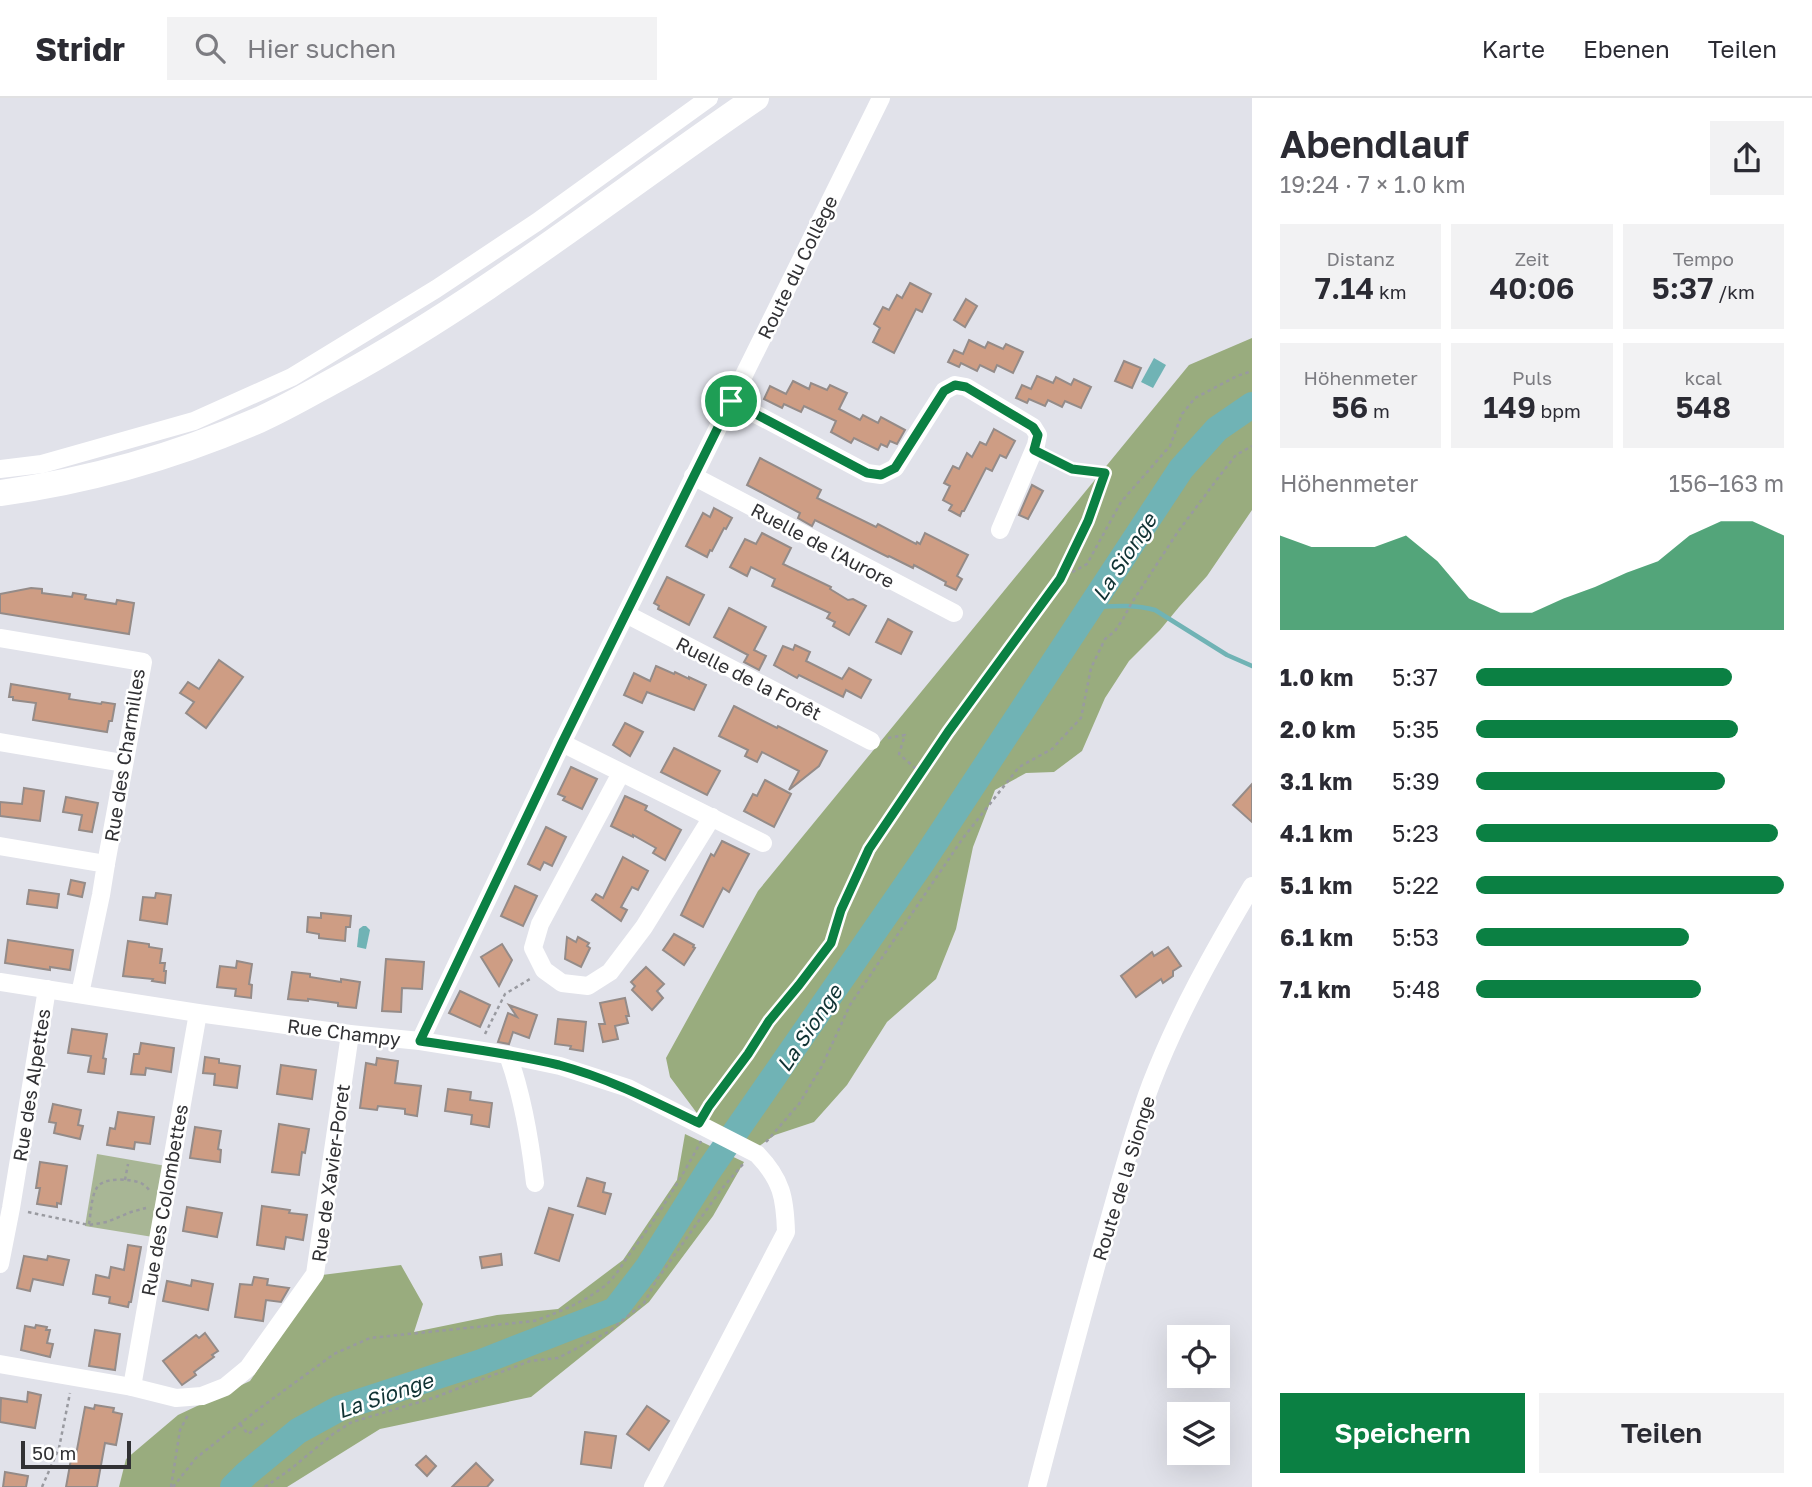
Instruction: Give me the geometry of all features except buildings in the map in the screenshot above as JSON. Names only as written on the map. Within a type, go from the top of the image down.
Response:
[{"type":"highway","points":[[0,494],[40,488],[144,462],[260,419],[320,388],[411,337],[474,297],[756,98]]},
{"type":"street","points":[[0,468],[42,464],[194,421],[292,377],[436,289],[537,222],[709,98]]},
{"type":"street","name":"Route du Collège","points":[[420,1041],[562,743],[881,98]]},
{"type":"street","points":[[731,401],[867,473],[881,475],[895,468],[944,391],[955,385],[966,387],[1033,427],[1038,435],[1000,530]]},
{"type":"street","name":"Ruelle de l'Aurore","points":[[693,476],[954,613]]},
{"type":"street","name":"Ruelle de la Forêt","points":[[626,614],[871,741]]},
{"type":"street","name":"Rue des Charmilles","points":[[0,638],[143,662],[101,895],[80,994]]},
{"type":"street","points":[[0,742],[123,763]]},
{"type":"street","points":[[562,743],[763,843]]},
{"type":"street","points":[[621,773],[540,924],[533,948],[544,970],[562,983],[588,986],[610,972],[644,927],[712,817]]},
{"type":"street","name":"Rue des Charmilles","points":[[0,846],[106,864]]},
{"type":"street","name":"Route de la Sionge","points":[[1037,1487],[1104,1238],[1150,1085],[1192,992],[1252,886]]},
{"type":"street","name":"Rue Champy","points":[[0,982],[198,1013],[420,1041],[560,1066],[628,1088],[753,1154],[766,1164],[777,1180],[786,1205],[786,1232],[653,1487]]},
{"type":"street","name":"Rue des Alpettes","points":[[0,1264],[47,989]]},
{"type":"street","name":"Rue des Colombettes","points":[[132,1387],[160,1202],[198,1013]]},
{"type":"street","name":"Rue de Xavier-Poret","points":[[0,1364],[132,1387],[176,1398],[202,1396],[225,1387],[248,1368],[315,1274],[350,1034]]},
{"type":"street","points":[[508,1055],[518,1082],[526,1118],[535,1183]]},
{"type":"path","points":[[1060,579],[1087,564],[1121,502],[1170,446],[1182,414],[1195,398],[1252,371]]},
{"type":"path","points":[[265,1487],[352,1422],[433,1398],[530,1362],[558,1358],[608,1332],[644,1303],[656,1281],[720,1191],[799,1104],[822,1066],[850,1005],[963,838],[1019,767],[1052,748],[1081,718],[1091,668],[1105,639],[1115,631],[1177,533],[1221,474],[1236,455],[1252,446]]},
{"type":"path","points":[[172,1487],[196,1458],[334,1354],[370,1338],[534,1321],[582,1301],[608,1283],[646,1232],[684,1172],[704,1129],[709,1106],[769,1021],[831,943],[841,910],[869,849],[948,732],[1060,579],[1088,521],[1105,473],[1072,469],[1034,450]]},
{"type":"path","points":[[871,741],[905,735],[900,754],[921,773]]},
{"type":"path","points":[[480,1043],[505,994],[544,970]]},
{"type":"path","points":[[125,1180],[128,1164]]},
{"type":"path","points":[[11,1208],[89,1226],[107,1223],[160,1202],[149,1188],[141,1183],[106,1181],[97,1187],[89,1226]]},
{"type":"path","points":[[42,1487],[59,1448],[73,1376]]},
{"type":"path","points":[[172,1487],[180,1430],[193,1404]]},
{"type":"path","points":[[240,1424],[248,1434],[267,1421]]},
{"type":"green space","points":[[1252,338],[1252,510],[1207,576],[1129,661],[1105,698],[1082,751],[1054,772],[1026,773],[995,790],[973,847],[956,929],[936,979],[887,1022],[847,1085],[814,1122],[775,1135],[752,1151],[708,1128],[670,1077],[666,1058],[758,891],[1189,365]]},
{"type":"green space","points":[[685,1134],[744,1162],[713,1216],[649,1302],[531,1397],[380,1429],[287,1487],[119,1487],[126,1459],[178,1415],[250,1381],[322,1275],[401,1265],[423,1304],[414,1332],[497,1315],[558,1309],[623,1260],[677,1180]]},
{"type":"green space","points":[[97,1154],[166,1166],[153,1237],[85,1226]]},
{"type":"water","points":[[1154,358],[1166,365],[1153,388],[1141,382]]},
{"type":"water","points":[[363,926],[370,930],[366,949],[357,947],[359,929]]},
{"type":"waterway","name":"La Sionge","points":[[233,1487],[298,1431],[340,1408],[481,1362],[615,1310],[648,1267],[707,1173],[923,861],[1181,469],[1217,429],[1252,405]]},
{"type":"waterway","points":[[1092,607],[1131,606],[1155,610],[1227,655],[1252,666]]},
{"type":"route","points":[[955,385],[966,387],[1033,427],[1038,435],[1034,450],[1072,469],[1105,473],[1088,521],[1060,579],[948,732],[869,849],[841,910],[831,943],[769,1021],[699,1123],[628,1088],[560,1066],[420,1041],[562,743],[731,401],[867,473],[881,475],[895,468],[944,391],[955,385]]}]
